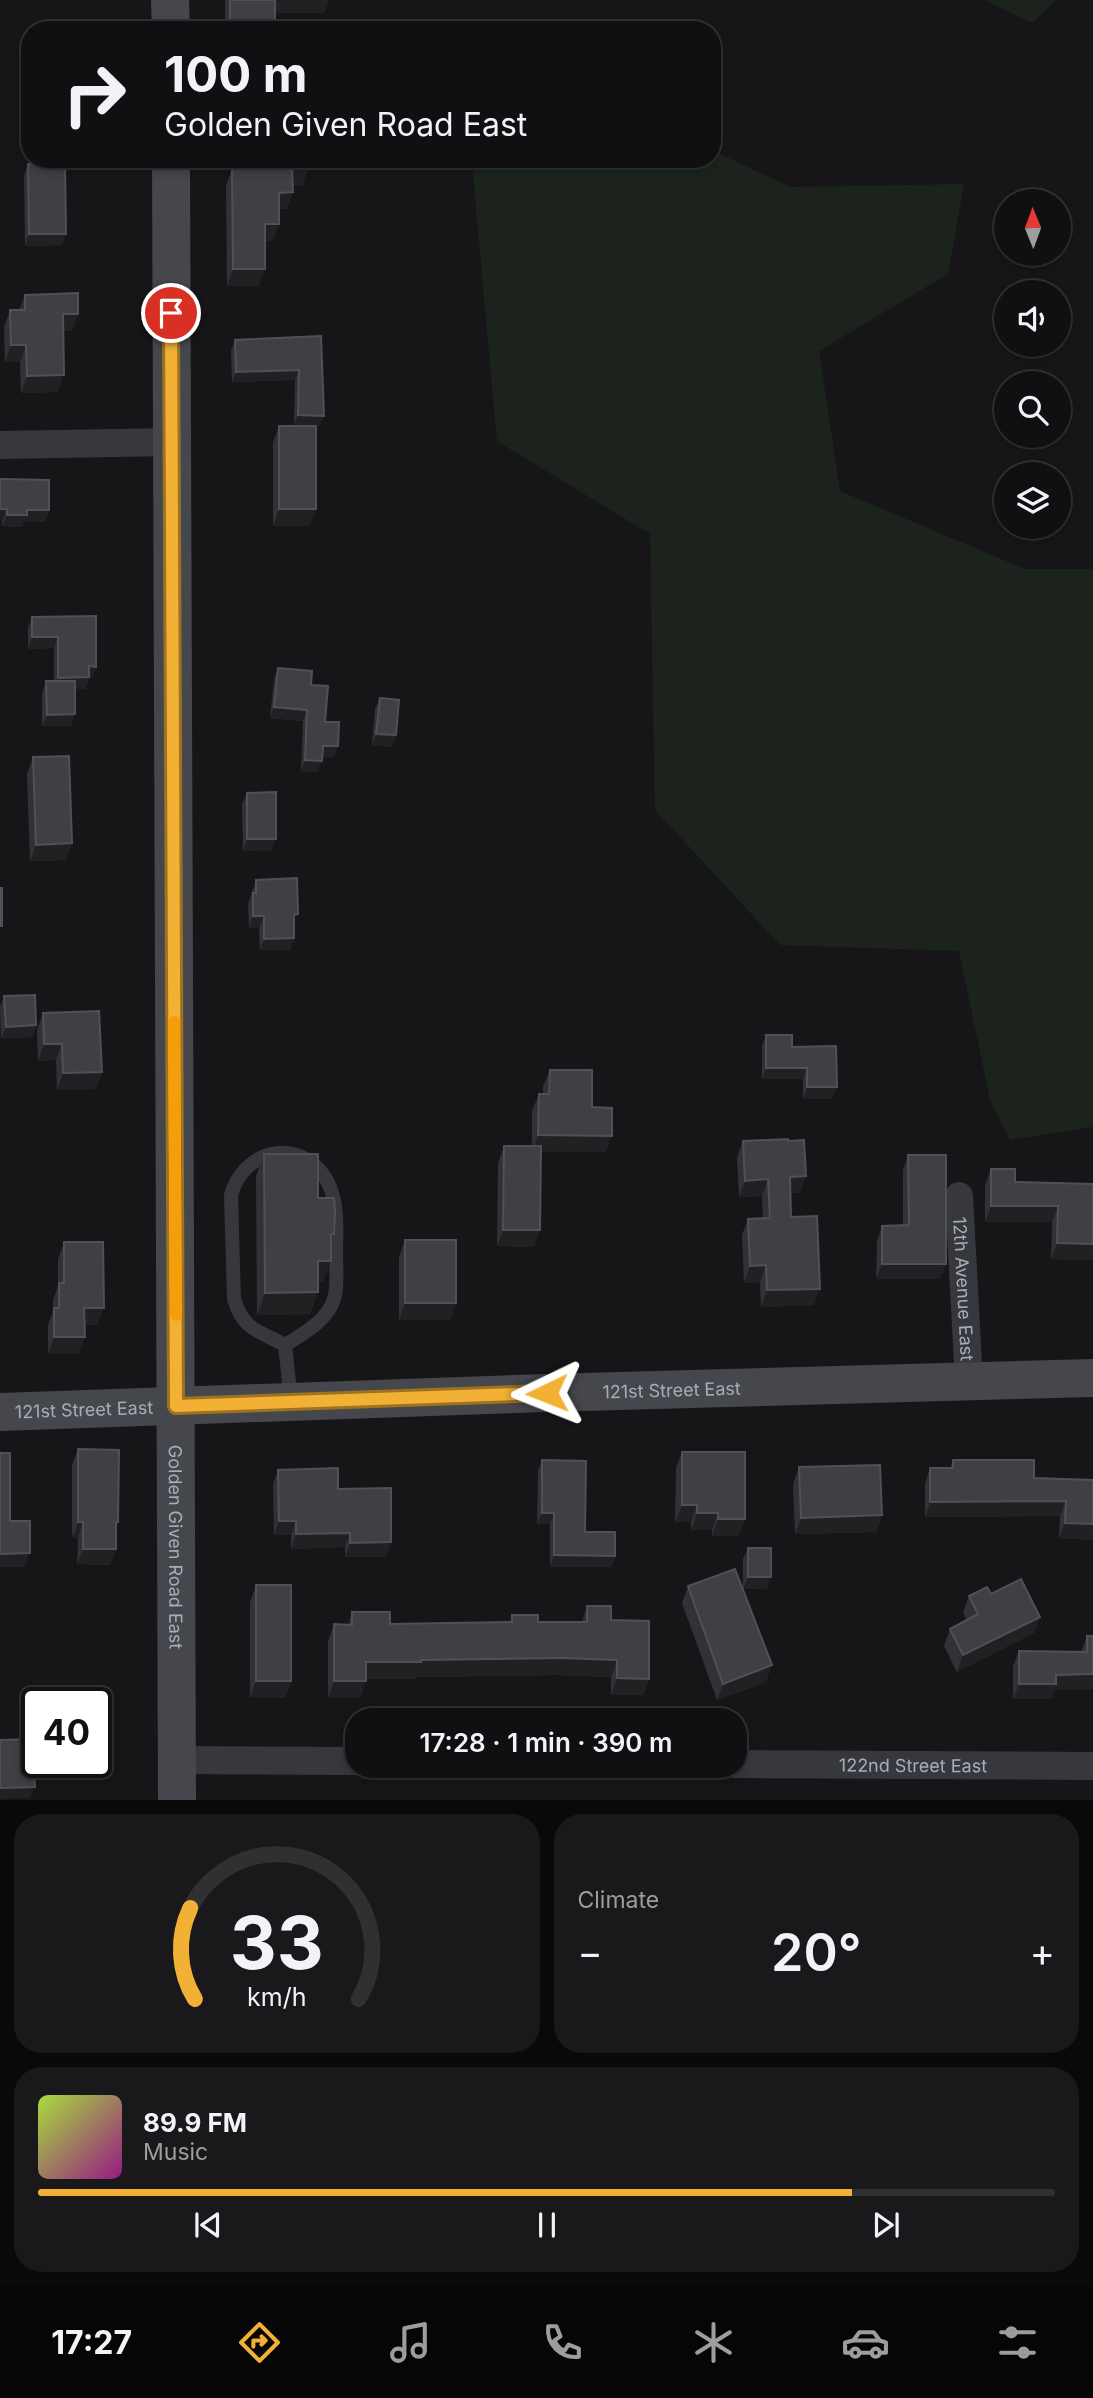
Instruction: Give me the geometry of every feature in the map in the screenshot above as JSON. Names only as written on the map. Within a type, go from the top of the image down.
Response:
[{"type":"street","points":[[170,0],[171,21]]},
{"type":"street","name":"Golden Given Road East","points":[[171,168],[177,1800]]},
{"type":"street","points":[[0,445],[172,442]]},
{"type":"street","name":"12th Avenue East","points":[[959,1196],[969,1382]]},
{"type":"street","name":"121st Street East","points":[[0,1412],[1093,1378]]},
{"type":"street","points":[[176,1760],[345,1761]]},
{"type":"street","name":"122nd Street East","points":[[747,1764],[1093,1766]]},
{"type":"lane","points":[[287,1153],[305,1158],[322,1172],[332,1191],[336,1209],[336,1291],[331,1307],[319,1322],[285,1345],[248,1325],[239,1316],[234,1299],[231,1195],[235,1180],[251,1162],[264,1156],[287,1153]]},
{"type":"lane","points":[[285,1345],[291,1402]]},
{"type":"shaded area","points":[[985,0],[1056,0],[1032,23]]},
{"type":"shaded area","points":[[721,154],[790,187],[964,184],[948,274],[819,351],[840,491],[1025,569],[1093,569],[1093,1127],[1010,1140],[990,1100],[959,951],[780,945],[655,810],[650,534],[497,441],[472,168],[721,168]]},
{"type":"building","points":[[230,0],[275,0],[275,21],[230,21]]},
{"type":"building","points":[[28,168],[65,168],[66,234],[29,234]]},
{"type":"building","points":[[308,168],[292,169],[293,192],[279,193],[279,224],[265,224],[265,269],[233,269],[232,169]]},
{"type":"building","points":[[78,293],[78,314],[63,314],[64,375],[27,376],[26,345],[11,345],[10,310],[25,310],[25,295]]},
{"type":"building","points":[[321,336],[324,416],[298,415],[299,370],[236,372],[235,340]]},
{"type":"building","points":[[279,426],[316,426],[316,509],[279,509]]},
{"type":"building","points":[[0,479],[49,480],[49,510],[27,510],[27,515],[7,515],[7,509],[0,509]]},
{"type":"building","points":[[96,616],[96,667],[89,666],[89,677],[58,678],[58,637],[32,637],[32,617]]},
{"type":"building","points":[[278,668],[312,671],[311,685],[328,686],[325,722],[339,722],[338,746],[323,746],[322,761],[305,760],[307,710],[274,707]]},
{"type":"building","points":[[46,681],[75,681],[75,714],[47,715]]},
{"type":"building","points":[[380,698],[399,700],[396,735],[376,734]]},
{"type":"building","points":[[69,756],[72,843],[36,845],[33,757]]},
{"type":"building","points":[[276,792],[276,839],[247,839],[247,793]]},
{"type":"building","points":[[297,878],[298,914],[294,915],[294,938],[264,939],[264,916],[253,916],[256,880]]},
{"type":"building","points":[[2,888],[2,926],[0,926]]},
{"type":"building","points":[[35,995],[36,1025],[6,1027],[4,996]]},
{"type":"building","points":[[99,1011],[102,1072],[63,1073],[62,1044],[44,1044],[43,1013]]},
{"type":"building","points":[[766,1035],[792,1035],[792,1047],[836,1046],[837,1087],[807,1087],[807,1068],[766,1068]]},
{"type":"building","points":[[550,1070],[592,1070],[592,1107],[612,1108],[612,1136],[538,1135],[539,1094],[549,1094]]},
{"type":"building","points":[[804,1140],[806,1176],[790,1177],[791,1217],[817,1216],[820,1289],[767,1290],[766,1265],[750,1266],[748,1219],[770,1218],[768,1179],[745,1181],[743,1141]]},
{"type":"building","points":[[504,1146],[541,1146],[540,1230],[503,1230]]},
{"type":"building","points":[[264,1154],[318,1154],[318,1198],[334,1198],[335,1212],[334,1234],[331,1234],[331,1261],[318,1261],[318,1292],[265,1293]]},
{"type":"building","points":[[908,1155],[946,1155],[946,1264],[882,1264],[882,1226],[909,1225]]},
{"type":"building","points":[[991,1169],[1015,1169],[1015,1182],[1093,1184],[1093,1244],[1057,1243],[1058,1206],[991,1206]]},
{"type":"building","points":[[405,1240],[456,1240],[456,1303],[405,1303]]},
{"type":"building","points":[[64,1242],[103,1242],[104,1308],[84,1308],[85,1337],[54,1337],[54,1308],[59,1308],[59,1283],[64,1283]]},
{"type":"building","points":[[78,1449],[119,1450],[116,1549],[83,1549],[83,1522],[78,1522]]},
{"type":"building","points":[[682,1452],[745,1452],[745,1519],[718,1519],[718,1513],[697,1513],[697,1505],[682,1505]]},
{"type":"building","points":[[0,1453],[10,1453],[10,1521],[30,1521],[30,1553],[0,1554]]},
{"type":"building","points":[[542,1460],[586,1461],[585,1532],[615,1532],[615,1556],[554,1555],[554,1513],[542,1513]]},
{"type":"building","points":[[953,1460],[1034,1460],[1034,1478],[1093,1480],[1093,1524],[1065,1523],[1066,1501],[930,1502],[930,1468],[953,1468]]},
{"type":"building","points":[[880,1465],[882,1515],[801,1518],[799,1467]]},
{"type":"building","points":[[338,1468],[338,1489],[391,1488],[391,1542],[350,1543],[350,1533],[296,1534],[296,1521],[279,1521],[278,1470]]},
{"type":"building","points":[[748,1548],[771,1548],[771,1577],[748,1577]]},
{"type":"building","points":[[735,1569],[772,1665],[723,1684],[688,1586]]},
{"type":"building","points":[[1021,1579],[1040,1617],[963,1655],[950,1629],[978,1614],[969,1596],[987,1587],[991,1594]]},
{"type":"building","points":[[256,1585],[291,1585],[291,1681],[256,1681]]},
{"type":"building","points":[[587,1606],[611,1606],[611,1620],[649,1621],[649,1679],[617,1678],[617,1660],[562,1658],[366,1662],[366,1681],[334,1681],[334,1624],[352,1625],[352,1612],[390,1612],[390,1624],[512,1622],[512,1615],[538,1615],[538,1622],[587,1622]]},
{"type":"building","points":[[1087,1636],[1093,1636],[1093,1674],[1056,1675],[1056,1684],[1019,1684],[1019,1651],[1087,1652]]},
{"type":"building","points":[[21,1739],[21,1778],[34,1778],[35,1787],[0,1788],[0,1740]]},
{"type":"slow traffic","points":[[174,1022],[176,1315]]},
{"type":"route","points":[[171,313],[176,1406],[547,1393]]}]
